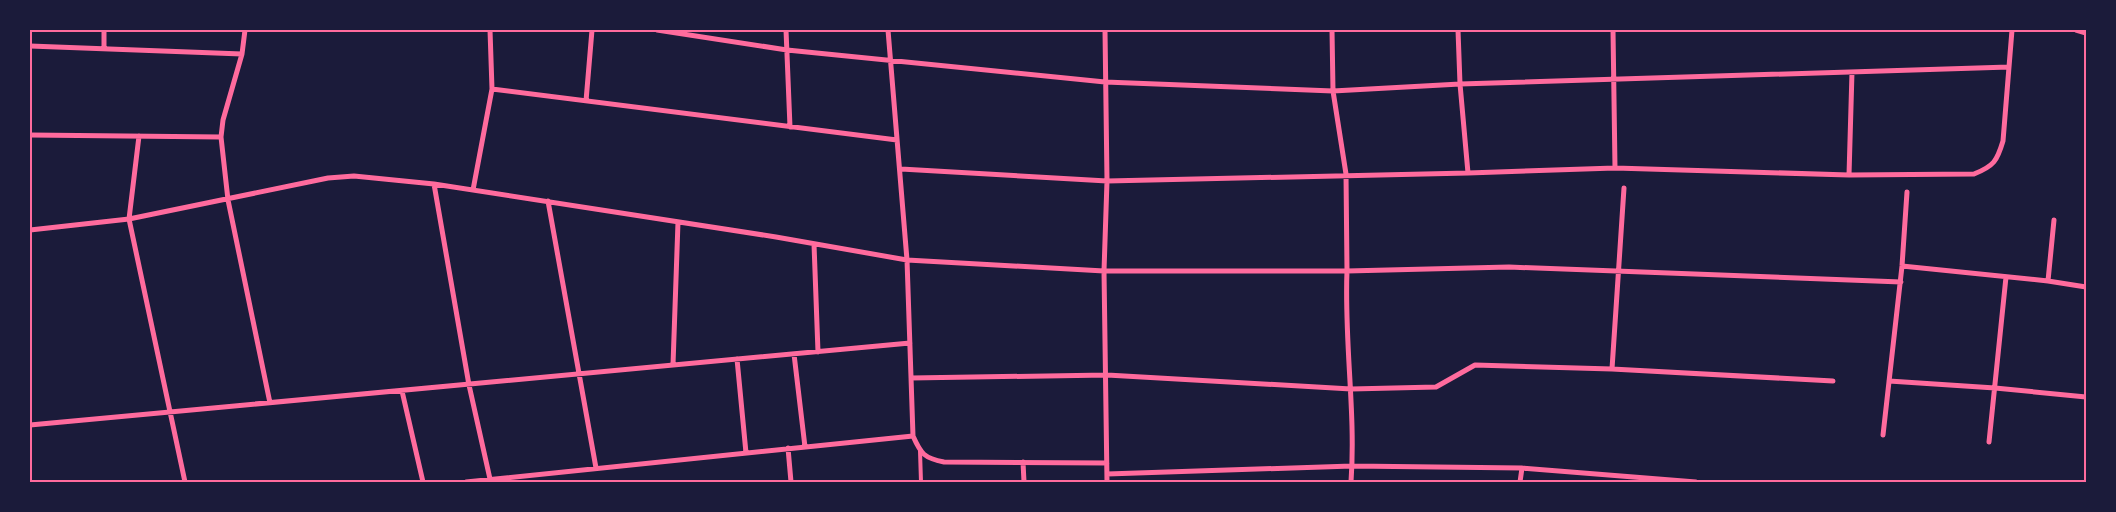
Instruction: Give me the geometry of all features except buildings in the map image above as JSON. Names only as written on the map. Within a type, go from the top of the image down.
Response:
[{"type":"street","points":[[104,30],[104,49]]},
{"type":"street","points":[[244,30],[242,54],[222,120],[220,136],[228,200],[270,403]]},
{"type":"street","points":[[473,190],[492,89],[490,30]]},
{"type":"street","points":[[586,101],[592,30]]},
{"type":"street","points":[[657,30],[787,50],[1105,82],[1333,92],[1460,84],[2009,67]]},
{"type":"street","points":[[786,30],[790,127]]},
{"type":"street","points":[[888,30],[901,169],[907,260],[913,436],[920,451],[930,459],[944,462],[1107,463]]},
{"type":"street","points":[[1106,30],[1107,180],[1104,271],[1107,375],[1107,482]]},
{"type":"street","points":[[1332,30],[1333,92],[1346,174],[1346,297],[1351,389],[1351,482]]},
{"type":"street","points":[[1458,30],[1460,84],[1468,173]]},
{"type":"street","points":[[1613,30],[1615,168]]},
{"type":"street","points":[[901,169],[1107,180],[1468,173],[1615,168],[1849,175],[1974,174],[1988,168],[1998,157],[2003,141],[2012,30]]},
{"type":"street","points":[[2076,30],[2086,33]]},
{"type":"street","points":[[30,46],[242,54]]},
{"type":"street","points":[[1849,175],[1852,72]]},
{"type":"street","points":[[492,89],[897,140]]},
{"type":"street","points":[[30,135],[220,136]]},
{"type":"street","points":[[139,136],[129,219],[185,482]]},
{"type":"street","points":[[30,230],[129,219],[328,178],[354,176],[434,184],[548,201],[907,260],[1104,271],[1347,271],[1509,267],[1901,282]]},
{"type":"street","points":[[434,184],[470,385],[490,479]]},
{"type":"street","points":[[1612,369],[1624,188]]},
{"type":"street","points":[[1883,435],[1901,282],[1907,192]]},
{"type":"street","points":[[548,201],[596,468]]},
{"type":"street","points":[[2048,281],[2054,220]]},
{"type":"street","points":[[673,366],[678,222]]},
{"type":"street","points":[[814,244],[818,352]]},
{"type":"street","points":[[1902,266],[2048,281],[2086,287]]},
{"type":"street","points":[[1989,442],[2006,277]]},
{"type":"street","points":[[30,425],[910,343]]},
{"type":"street","points":[[794,354],[805,447]]},
{"type":"street","points":[[737,359],[746,453]]},
{"type":"street","points":[[911,378],[1107,375],[1351,389],[1436,386],[1475,365],[1612,369],[1833,381]]},
{"type":"street","points":[[1889,381],[1995,388],[2086,398]]},
{"type":"street","points":[[402,391],[423,482]]},
{"type":"street","points":[[466,482],[913,436]]},
{"type":"street","points":[[788,448],[791,482]]},
{"type":"street","points":[[1023,462],[1024,482]]},
{"type":"street","points":[[1108,474],[1352,466],[1522,468],[1696,482]]},
{"type":"street","points":[[1520,482],[1522,468]]},
{"type":"lane","points":[[920,451],[921,482]]}]
